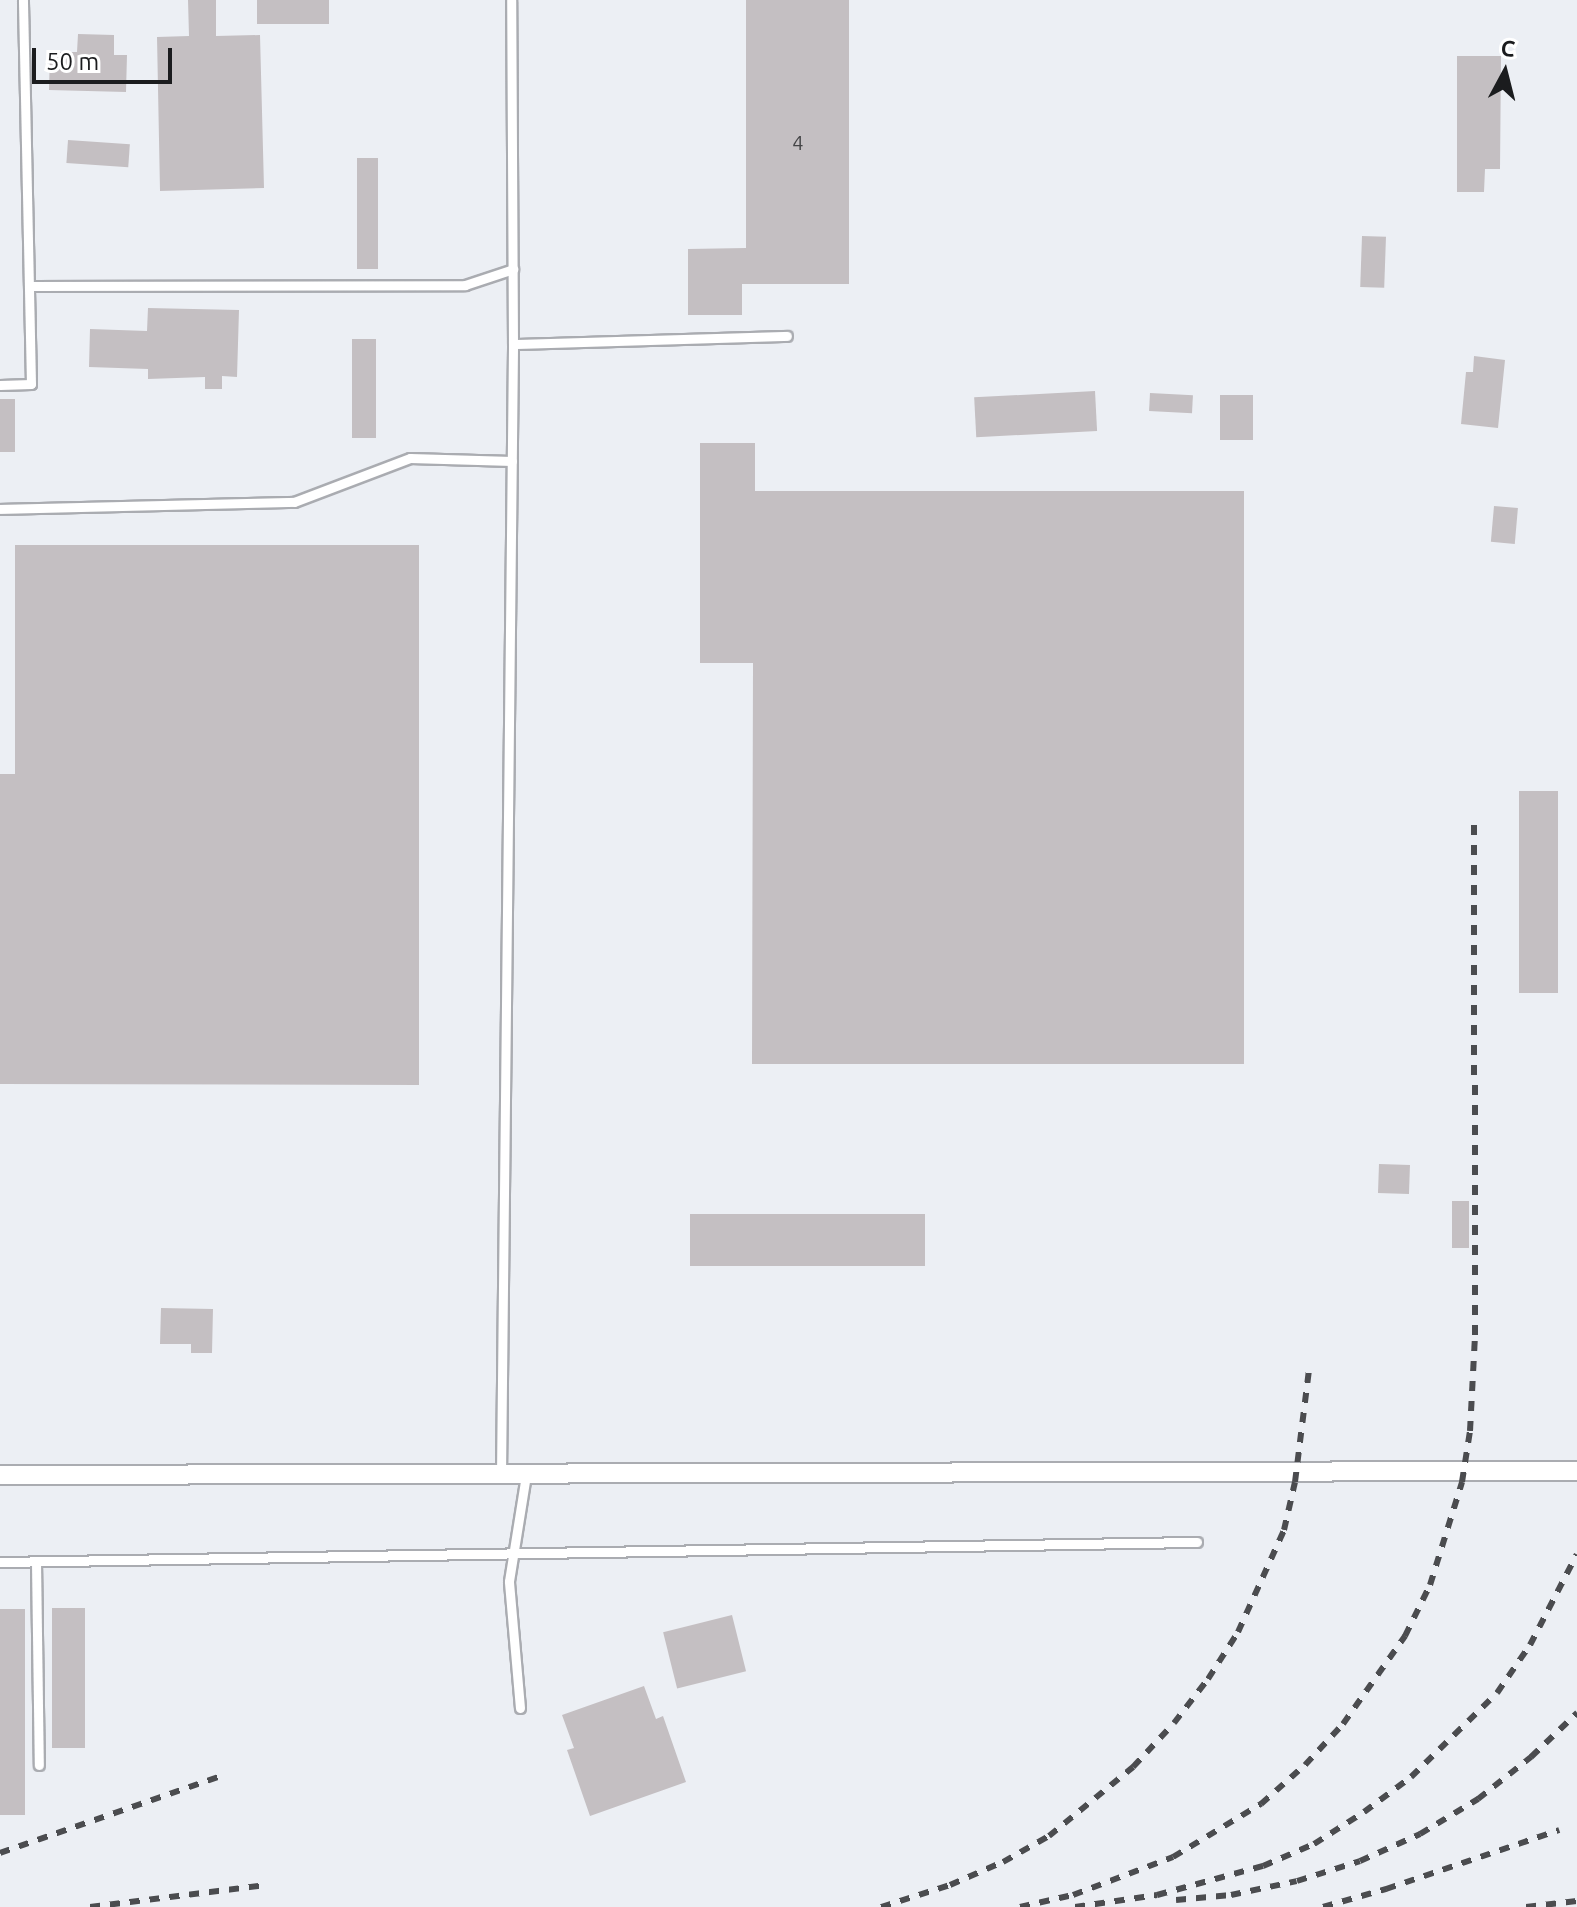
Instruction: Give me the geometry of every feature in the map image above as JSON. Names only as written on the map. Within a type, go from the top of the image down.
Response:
[{"type":"street","points":[[0,1475],[1577,1471]]},
{"type":"lane","points":[[0,385],[31,384],[23,0]]},
{"type":"lane","points":[[501,1475],[513,344],[511,0]]},
{"type":"lane","points":[[30,286],[465,285],[513,269]]},
{"type":"lane","points":[[513,344],[787,336]]},
{"type":"lane","points":[[0,509],[294,502],[410,458],[512,461]]},
{"type":"lane","points":[[520,1708],[509,1581],[526,1475]]},
{"type":"lane","points":[[0,1562],[1197,1542]]},
{"type":"lane","points":[[36,1562],[39,1765]]},
{"type":"building","points":[[188,0],[216,0],[216,36],[260,35],[264,188],[160,191],[157,37],[189,36]]},
{"type":"building","points":[[257,0],[329,0],[329,24],[257,24]]},
{"type":"building","points":[[746,0],[849,0],[849,284],[742,284],[742,315],[688,315],[688,249],[746,248]]},
{"type":"building","points":[[78,34],[114,35],[114,55],[127,55],[126,92],[49,90],[50,52],[77,52]]},
{"type":"building","points":[[1457,56],[1501,56],[1500,169],[1485,169],[1484,192],[1457,192]]},
{"type":"building","points":[[68,140],[130,144],[128,167],[66,163]]},
{"type":"building","points":[[357,158],[378,158],[378,269],[357,269]]},
{"type":"building","points":[[1362,236],[1386,237],[1384,288],[1360,287]]},
{"type":"building","points":[[148,308],[239,310],[237,377],[222,376],[222,389],[205,389],[205,377],[148,379],[148,369],[89,367],[90,329],[147,331]]},
{"type":"building","points":[[352,339],[376,339],[376,438],[352,438]]},
{"type":"building","points":[[1474,356],[1505,360],[1498,428],[1461,424],[1466,372],[1473,372]]},
{"type":"building","points":[[1095,391],[1097,431],[976,437],[974,397]]},
{"type":"building","points":[[1150,393],[1193,395],[1192,413],[1149,411]]},
{"type":"building","points":[[1220,395],[1253,395],[1253,440],[1220,440]]},
{"type":"building","points":[[0,399],[15,399],[15,452],[0,452]]},
{"type":"building","points":[[700,443],[755,443],[755,491],[1244,491],[1244,1064],[752,1064],[753,663],[700,663]]},
{"type":"building","points":[[1494,506],[1518,508],[1515,544],[1491,542]]},
{"type":"building","points":[[15,545],[419,545],[419,1085],[0,1084],[0,774],[15,774]]},
{"type":"building","points":[[1519,791],[1558,791],[1558,993],[1519,993]]},
{"type":"building","points":[[1379,1164],[1410,1165],[1409,1194],[1378,1193]]},
{"type":"building","points":[[1452,1201],[1469,1201],[1469,1248],[1452,1248]]},
{"type":"building","points":[[690,1214],[925,1214],[925,1266],[690,1266]]},
{"type":"building","points":[[161,1308],[213,1309],[212,1353],[191,1353],[191,1344],[160,1344]]},
{"type":"building","points":[[52,1608],[85,1608],[85,1748],[52,1748]]},
{"type":"building","points":[[0,1609],[25,1609],[25,1815],[0,1815]]},
{"type":"building","points":[[732,1615],[746,1671],[677,1688],[663,1632]]},
{"type":"building","points":[[644,1686],[656,1719],[663,1716],[686,1782],[590,1816],[567,1750],[574,1748],[562,1715]]},
{"type":"railway","points":[[1020,1907],[1073,1895],[1173,1857],[1261,1804],[1305,1765],[1343,1724],[1405,1636],[1430,1585],[1462,1482],[1470,1431],[1475,1335],[1474,817]]},
{"type":"railway","points":[[881,1907],[950,1885],[1003,1862],[1049,1836],[1133,1767],[1174,1723],[1208,1679],[1238,1632],[1284,1530],[1295,1482],[1309,1369]]},
{"type":"railway","points":[[1075,1907],[1157,1895],[1263,1866],[1314,1844],[1364,1812],[1411,1777],[1497,1693],[1530,1645],[1577,1554]]},
{"type":"railway","points":[[1176,1900],[1231,1895],[1297,1881],[1360,1861],[1420,1834],[1478,1799],[1531,1757],[1577,1713]]},
{"type":"railway","points":[[0,1853],[218,1777]]},
{"type":"railway","points":[[1323,1907],[1386,1889],[1559,1830]]},
{"type":"railway","points":[[90,1907],[267,1885]]},
{"type":"railway","points":[[1526,1907],[1577,1901]]}]
